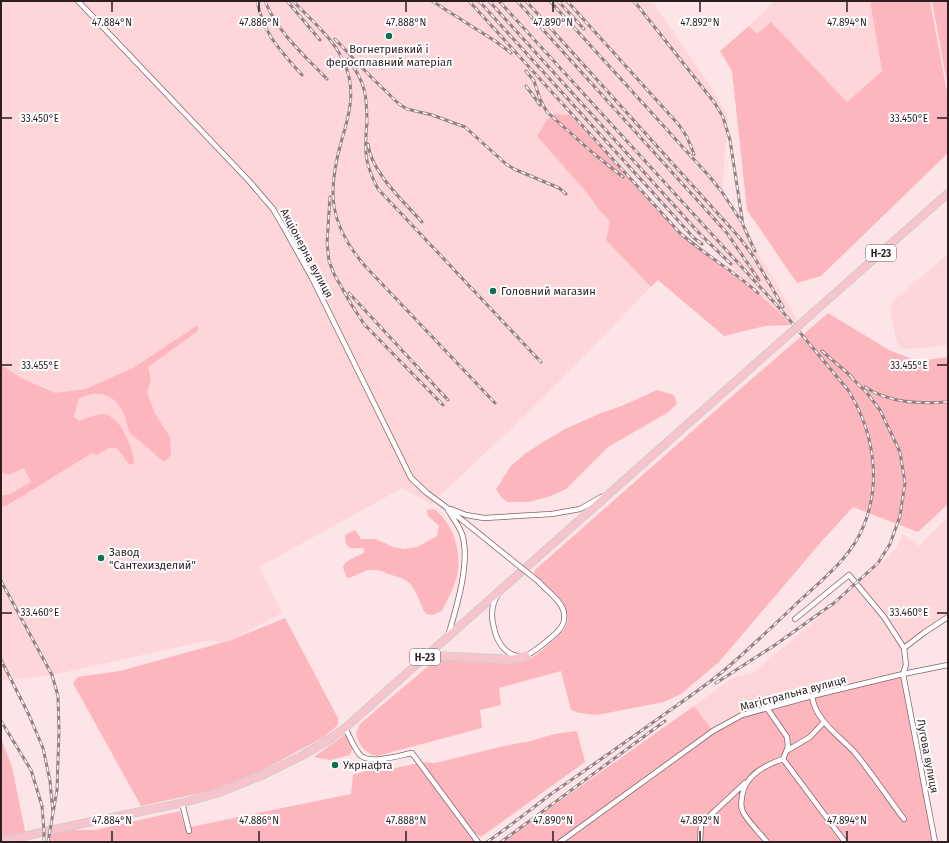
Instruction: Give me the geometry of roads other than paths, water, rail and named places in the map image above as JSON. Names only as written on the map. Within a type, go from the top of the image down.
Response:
[{"type":"main road","name":"Н-23","points":[[1,842],[218,794],[266,774],[317,748],[345,728],[948,193]]},
{"type":"main road","points":[[419,662],[442,656],[505,659],[514,659],[526,656]]},
{"type":"street","name":"Акціонерна вулиця","points":[[78,1],[250,182],[273,209],[312,278],[411,478],[426,493],[446,507]]},
{"type":"street","points":[[446,507],[466,515],[480,518],[552,514],[572,511],[588,506],[613,490]]},
{"type":"street","points":[[446,507],[539,582],[560,605],[564,612],[564,620],[556,634],[526,656],[512,655],[503,648],[495,633],[492,611],[495,598],[501,589]]},
{"type":"street","points":[[446,507],[462,534],[464,544],[464,555],[457,606],[448,636]]},
{"type":"street","points":[[795,619],[849,575],[884,617],[904,648],[948,617]]},
{"type":"street","name":"Лугова вулиця","points":[[904,648],[906,665],[903,674],[935,842]]},
{"type":"street","name":"Магістральна вулиця","points":[[560,842],[713,731],[742,715],[812,696],[903,674],[948,665]]},
{"type":"street","points":[[812,696],[813,705],[824,722],[856,754],[904,819]]},
{"type":"street","points":[[700,842],[701,824],[749,779],[769,764],[783,759],[788,746],[787,737],[767,708]]},
{"type":"street","points":[[786,752],[810,737],[824,722]]},
{"type":"street","points":[[345,728],[360,756],[364,758],[375,760],[412,753],[478,842]]},
{"type":"street","points":[[783,759],[845,842]]},
{"type":"street","points":[[749,779],[744,786],[742,794],[742,811],[767,842]]},
{"type":"street","points":[[182,803],[189,831]]},
{"type":"railway","points":[[257,1],[260,13],[269,33],[280,50],[302,75]]},
{"type":"railway","points":[[265,1],[270,13],[284,33],[327,79]]},
{"type":"railway","points":[[287,1],[320,40]]},
{"type":"railway","points":[[293,1],[317,25],[338,50],[347,70],[351,87],[347,122],[337,158],[333,191],[334,206],[344,235],[365,266],[495,403]]},
{"type":"railway","points":[[432,1],[495,41],[511,53]]},
{"type":"railway","points":[[469,1],[680,233],[758,293]]},
{"type":"railway","points":[[479,1],[694,238],[702,244]]},
{"type":"railway","points":[[489,1],[700,234],[731,264]]},
{"type":"railway","points":[[487,842],[551,794],[682,702],[749,649],[824,579],[851,549],[864,525],[870,508],[873,491],[872,456],[869,438],[857,405],[848,390],[782,311],[499,1]]},
{"type":"railway","points":[[517,1],[727,233],[759,280]]},
{"type":"railway","points":[[526,1],[739,237],[754,257],[783,307]]},
{"type":"railway","points":[[550,1],[709,176],[722,192],[741,221]]},
{"type":"railway","points":[[558,1],[584,29]]},
{"type":"railway","points":[[567,1],[679,125],[687,137],[694,154]]},
{"type":"railway","points":[[634,1],[714,102],[723,117],[730,140],[743,225],[755,251]]},
{"type":"railway","points":[[335,39],[399,104],[407,109],[432,115],[465,127],[506,164],[514,169],[559,188],[566,194]]},
{"type":"railway","points":[[348,59],[359,75],[362,83],[367,106],[367,125]]},
{"type":"railway","points":[[526,71],[534,81],[540,99],[547,112],[594,154],[623,177]]},
{"type":"railway","points":[[526,86],[540,105]]},
{"type":"railway","points":[[367,119],[367,163],[378,189],[541,362]]},
{"type":"railway","points":[[368,144],[370,155],[382,176],[389,186],[422,222]]},
{"type":"railway","points":[[330,197],[327,243],[329,261],[334,274],[364,324],[443,405]]},
{"type":"railway","points":[[349,293],[448,400]]},
{"type":"railway","points":[[822,351],[852,377]]},
{"type":"railway","points":[[716,683],[775,645],[834,603],[878,563],[890,544],[900,516],[905,483],[900,452],[880,410],[867,393],[849,375]]},
{"type":"railway","points":[[865,387],[884,396],[905,401],[927,403],[948,402]]},
{"type":"railway","points":[[1,581],[52,675],[58,696],[59,730],[57,790],[53,813]]},
{"type":"railway","points":[[1,660],[29,715],[43,748],[50,781],[53,813],[48,842]]},
{"type":"railway","points":[[1,721],[31,770],[42,806],[44,842]]},
{"type":"railway","points":[[501,842],[665,721]]},
{"type":"place","name":"Вогнетривкий і феросплавний матеріал","points":[[389,36]]},
{"type":"place","name":"Головний магазин","points":[[493,291]]},
{"type":"place","name":"Завод \"Сантехизделий\"","points":[[101,558]]},
{"type":"place","name":"Укрнафта","points":[[335,765]]}]
